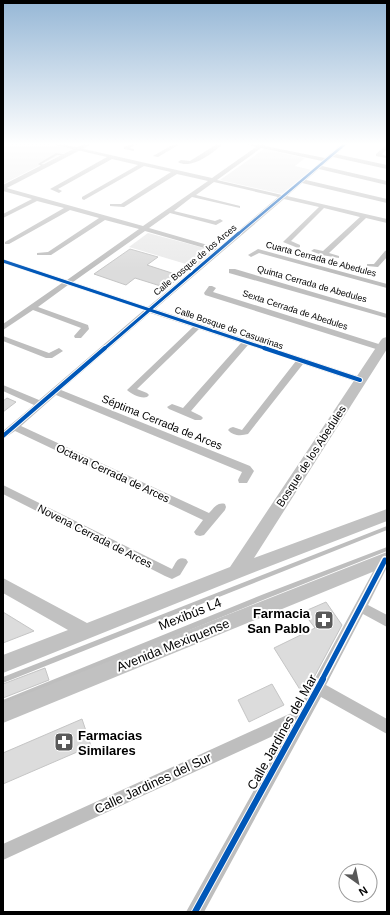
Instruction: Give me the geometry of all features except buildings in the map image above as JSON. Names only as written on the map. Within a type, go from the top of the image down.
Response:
[{"type":"street","points":[[57,187],[53,189],[59,191]]},
{"type":"street","points":[[84,198],[104,187]]},
{"type":"street","points":[[112,205],[122,206],[153,187]]},
{"type":"street","points":[[3,328],[203,187]]},
{"type":"street","points":[[240,187],[387,221]]},
{"type":"street","name":"Calle Bosque de los Arces","points":[[3,436],[294,187]]},
{"type":"street","points":[[326,187],[387,201]]},
{"type":"street","points":[[3,188],[36,199],[219,250]]},
{"type":"street","points":[[191,195],[238,207],[234,211]]},
{"type":"street","points":[[77,196],[93,200]]},
{"type":"street","points":[[3,216],[36,199]]},
{"type":"street","points":[[298,246],[286,242],[323,206]]},
{"type":"street","points":[[5,243],[69,208]]},
{"type":"street","points":[[168,211],[216,223],[220,221]]},
{"type":"street","points":[[324,254],[364,216]]},
{"type":"street","points":[[40,254],[49,254],[104,218]]},
{"type":"street","points":[[5,243],[16,246]]},
{"type":"street","name":"Cuarta Cerrada de Abedules","points":[[251,255],[258,251],[387,286]]},
{"type":"street","points":[[314,251],[337,257]]},
{"type":"street","points":[[369,265],[376,266],[387,252]]},
{"type":"street","name":"Calle Bosque de Casuarinas","points":[[3,261],[360,380]]},
{"type":"street","name":"Quinta Cerrada de Abedules","points":[[232,271],[387,316]]},
{"type":"street","name":"Sexta Cerrada de Abedules","points":[[212,288],[208,293],[385,344]]},
{"type":"street","points":[[32,307],[86,326],[78,336]]},
{"type":"street","points":[[144,396],[132,391],[132,389],[198,326]]},
{"type":"street","points":[[3,338],[49,356],[59,351]]},
{"type":"street","points":[[185,412],[246,342]]},
{"type":"street","name":"Bosque de los Abedules","points":[[236,572],[360,380],[385,344]]},
{"type":"street","points":[[233,430],[241,434],[245,432],[301,360]]},
{"type":"street","points":[[3,388],[40,404]]},
{"type":"street","name":"Séptima Cerrada de Arces","points":[[56,391],[246,469],[249,471],[243,480]]},
{"type":"street","points":[[172,407],[198,418]]},
{"type":"street","name":"Octava Cerrada de Arces","points":[[14,426],[211,519]]},
{"type":"street","name":"Novena Cerrada de Arces","points":[[3,489],[169,573],[172,574],[176,572],[182,562]]},
{"type":"street","points":[[200,532],[221,507]]},
{"type":"street","points":[[3,664],[236,572],[387,515]]},
{"type":"street","name":"Calle Jardines del Mar","points":[[195,912],[302,714],[318,688],[386,556]]},
{"type":"street","name":"Avenida Mexiquense","points":[[3,713],[386,556]]},
{"type":"street","points":[[3,585],[87,632]]},
{"type":"street","points":[[361,607],[387,620]]},
{"type":"street","points":[[318,688],[387,727]]},
{"type":"street","name":"Calle Jardines del Sur","points":[[3,852],[302,714]]},
{"type":"lane","name":"Mexibús L4","points":[[3,680],[387,528]]},
{"type":"lane","name":"Mexibús L4","points":[[3,703],[266,596],[386,556]]},
{"type":"shaded area","points":[[250,187],[291,187],[282,194]]},
{"type":"shaded area","points":[[148,233],[215,251],[196,267],[129,247]]},
{"type":"cycle path","points":[[3,436],[295,187]]},
{"type":"cycle path","points":[[3,261],[360,380]]},
{"type":"cycle path","points":[[195,912],[318,688],[385,560]]},
{"type":"place","name":"Farmacia San Pablo","points":[[324,620]]},
{"type":"place","name":"Farmacias Similares","points":[[64,742]]}]
